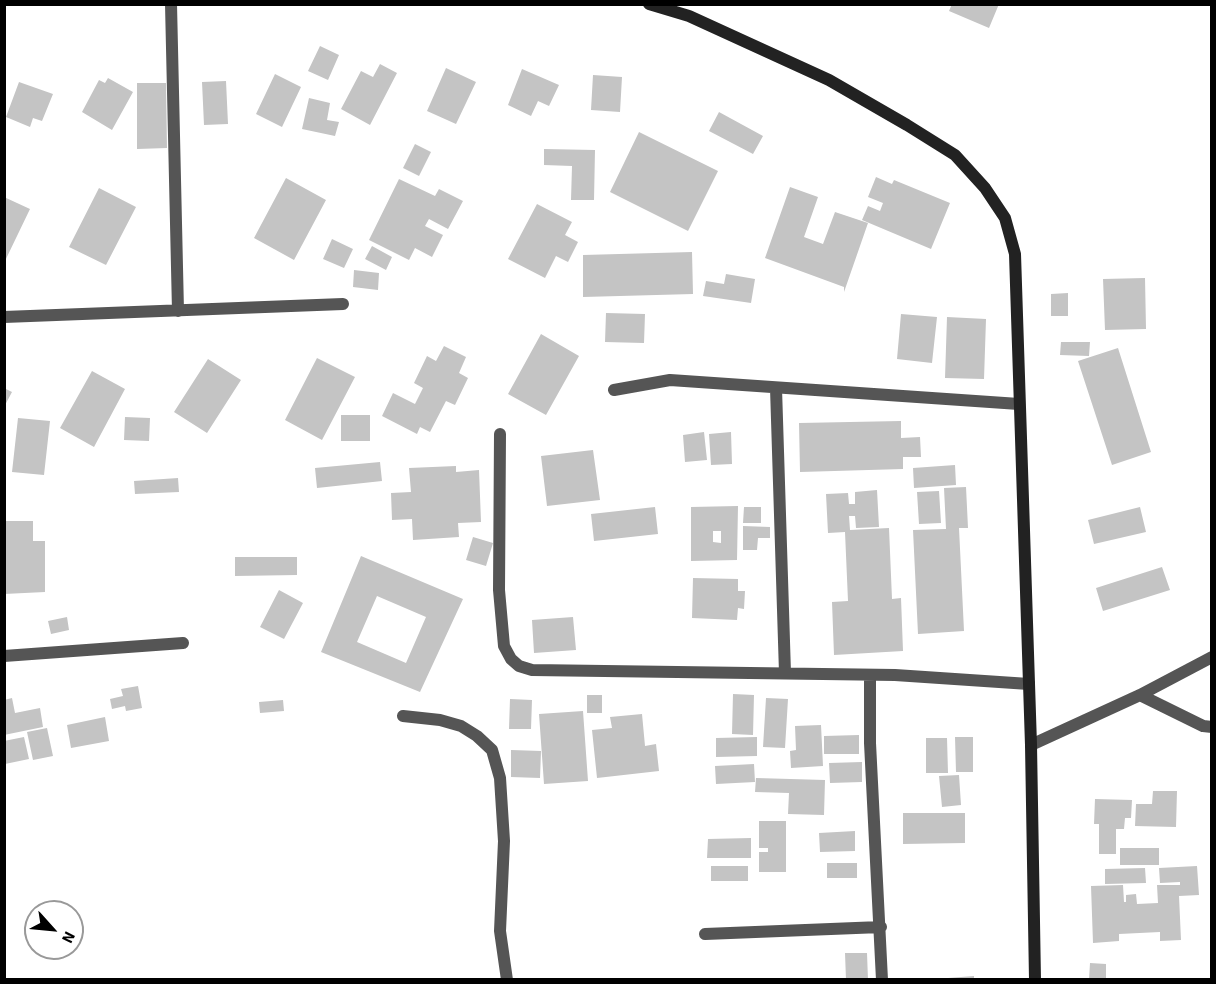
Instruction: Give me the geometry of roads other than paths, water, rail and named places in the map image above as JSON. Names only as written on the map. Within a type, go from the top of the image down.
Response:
[{"type":"street","points":[[171,4],[178,311]]},
{"type":"street","points":[[649,4],[689,16],[829,80],[955,156],[985,188],[1005,218],[1015,254],[1031,745],[1035,980]]},
{"type":"street","points":[[4,317],[343,304]]},
{"type":"street","points":[[614,390],[670,380],[1019,404]]},
{"type":"street","points":[[776,388],[785,673]]},
{"type":"street","points":[[500,434],[500,590],[504,646],[511,659],[532,670],[895,675],[1029,684]]},
{"type":"street","points":[[4,656],[183,643]]},
{"type":"street","points":[[1031,745],[1140,695],[1212,657]]},
{"type":"street","points":[[870,676],[870,744],[882,980]]},
{"type":"street","points":[[1140,695],[1203,726],[1212,727]]},
{"type":"street","points":[[403,716],[440,720],[460,726],[477,736],[492,750],[500,778],[504,841],[500,931],[507,980]]},
{"type":"street","points":[[705,934],[880,927]]}]
